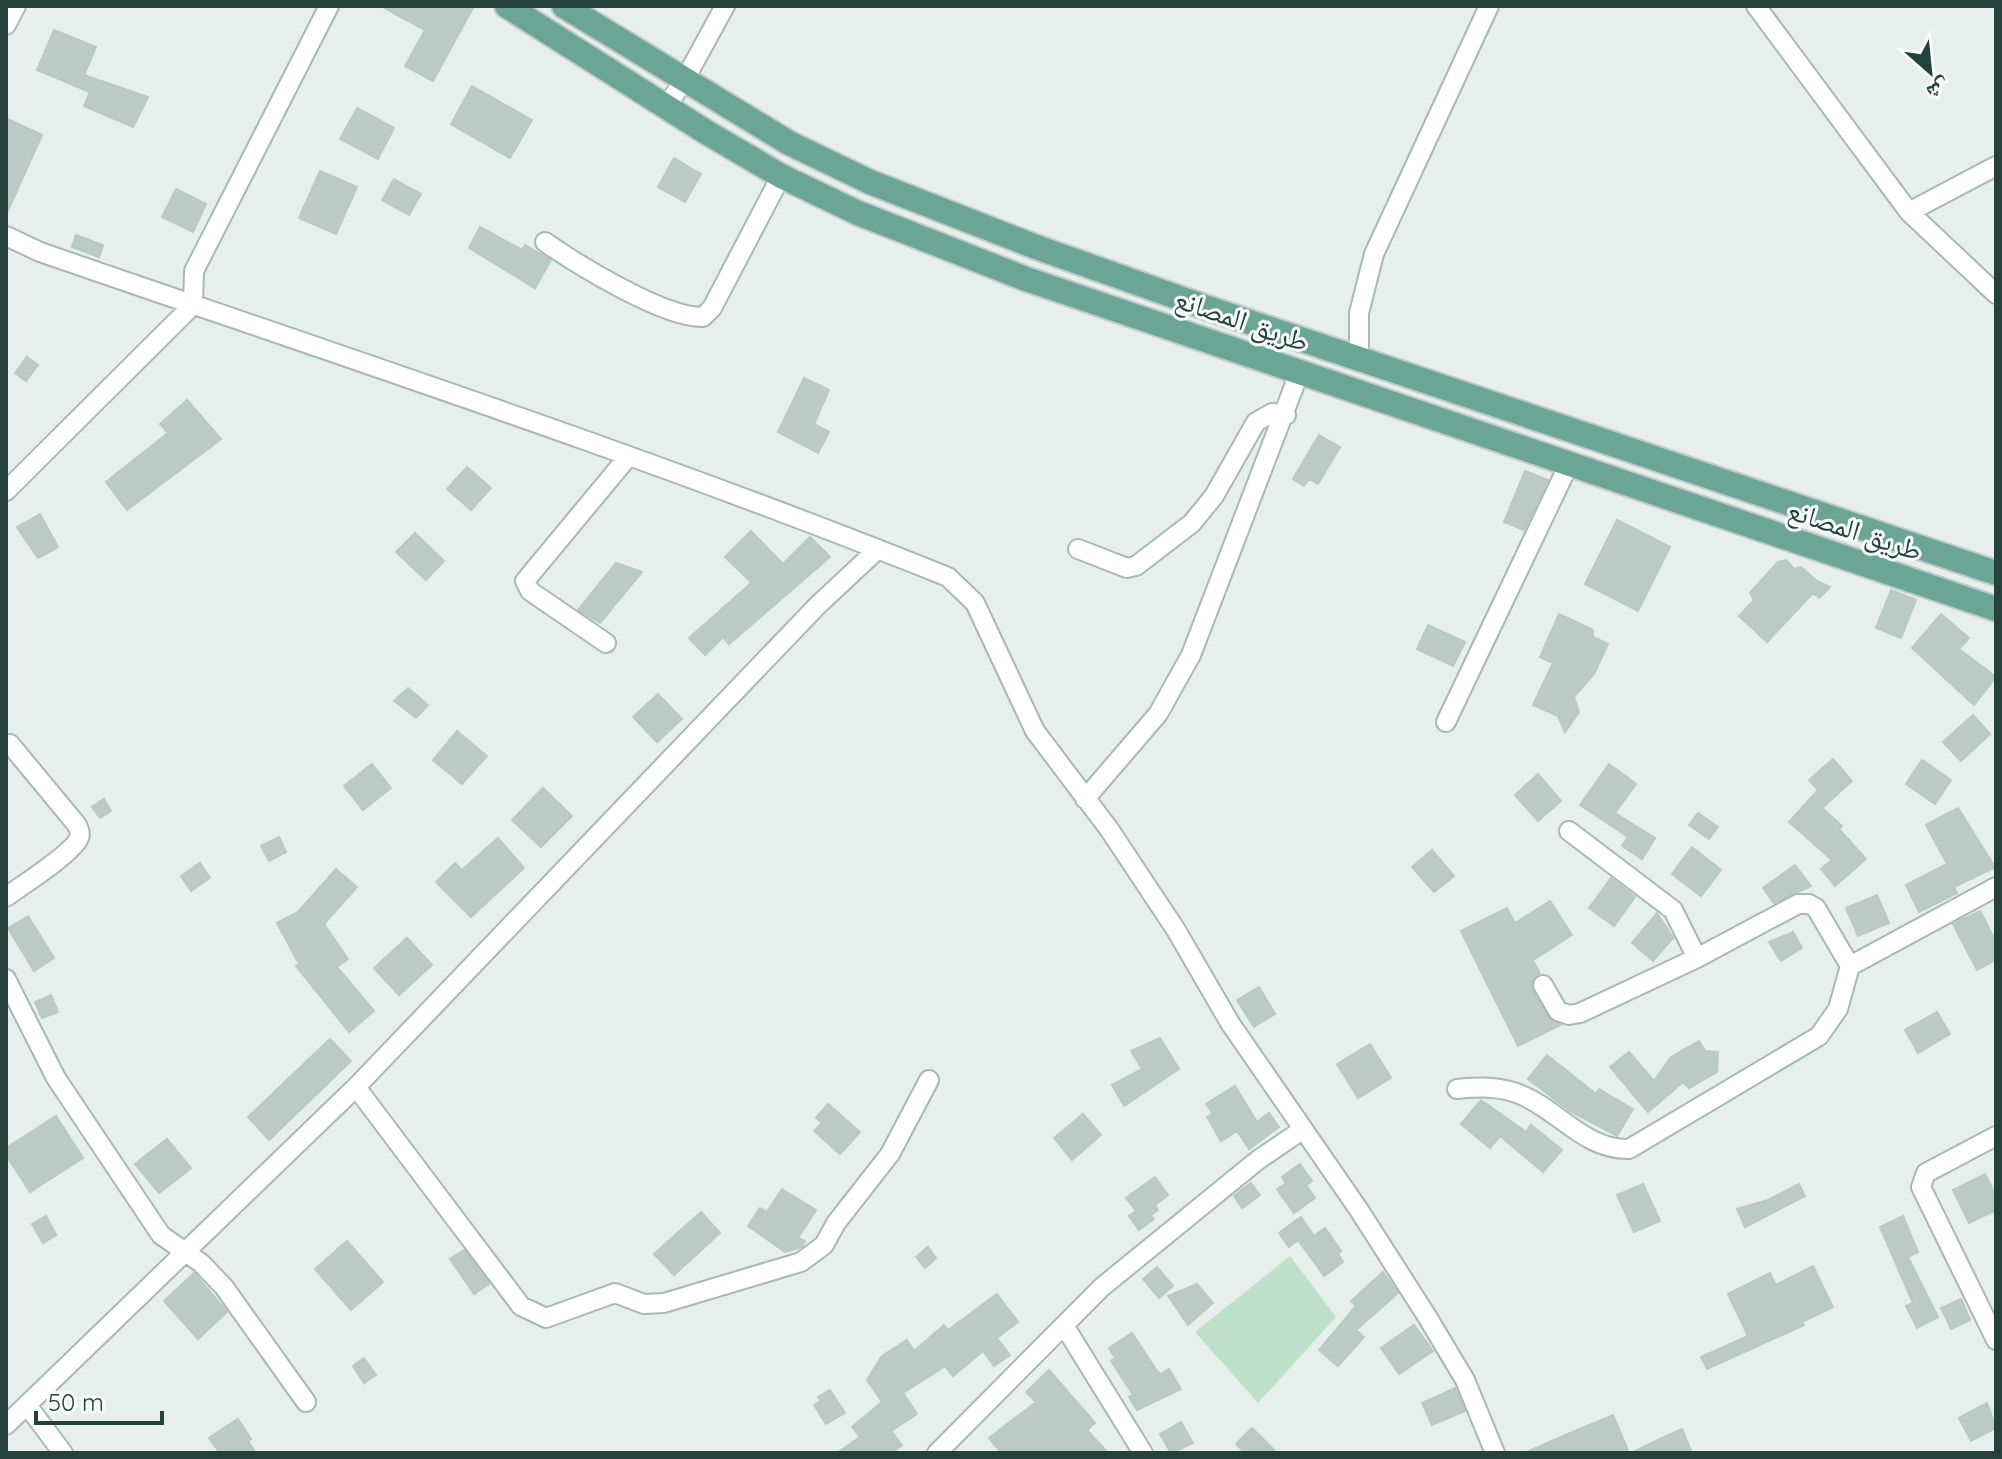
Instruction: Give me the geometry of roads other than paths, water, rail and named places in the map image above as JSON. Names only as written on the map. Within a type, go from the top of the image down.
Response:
[{"type":"main road","name":"طريق المصانع","points":[[507,6],[665,108],[781,176],[858,213],[1026,279],[1568,466],[1996,609]]},
{"type":"main road","name":"طريق المصانع","points":[[564,6],[789,143],[870,182],[1036,247],[1996,573]]},
{"type":"street","points":[[6,25],[16,6]]},
{"type":"street","points":[[6,491],[193,305],[194,271],[329,6]]},
{"type":"street","points":[[665,108],[684,81],[725,6]]},
{"type":"street","points":[[1359,359],[1359,313],[1374,254],[1489,6]]},
{"type":"street","points":[[1756,6],[1909,212],[1996,294]]},
{"type":"street","points":[[1909,212],[1996,166]]},
{"type":"street","points":[[545,242],[643,298],[690,317],[703,317],[712,308],[781,176]]},
{"type":"street","points":[[6,236],[40,252],[408,377],[948,577],[975,603],[1021,708],[1176,930],[1230,1023],[1359,1210],[1465,1380],[1495,1453]]},
{"type":"street","points":[[1085,799],[1158,714],[1191,655],[1286,415],[1300,371]]},
{"type":"street","points":[[1078,549],[1127,568],[1136,566],[1192,523],[1214,496],[1256,422],[1272,413],[1286,415]]},
{"type":"street","points":[[606,643],[530,591],[525,581],[627,458]]},
{"type":"street","points":[[1446,722],[1568,466]]},
{"type":"street","points":[[6,1425],[356,1087],[786,638],[878,549]]},
{"type":"street","points":[[6,897],[69,849],[80,833],[77,825],[10,744]]},
{"type":"street","points":[[1569,831],[1673,910],[1697,958]]},
{"type":"street","points":[[1850,966],[1996,887]]},
{"type":"street","points":[[1457,1089],[1485,1087],[1517,1093],[1597,1144],[1629,1149],[1819,1036],[1838,1009],[1850,966],[1816,908],[1798,904],[1697,958],[1569,1015],[1558,1011],[1543,985]]},
{"type":"street","points":[[6,979],[56,1078],[161,1235],[186,1252],[224,1287],[306,1402]]},
{"type":"street","points":[[356,1087],[521,1306],[529,1313],[546,1318],[615,1293],[644,1304],[664,1303],[801,1262],[824,1245],[836,1223],[890,1154],[929,1080]]},
{"type":"street","points":[[937,1453],[1102,1287],[1258,1160],[1302,1130]]},
{"type":"street","points":[[1996,1136],[1926,1173],[1921,1187],[1996,1340]]},
{"type":"street","points":[[1065,1327],[1143,1453]]},
{"type":"street","points":[[27,1405],[63,1453]]}]
